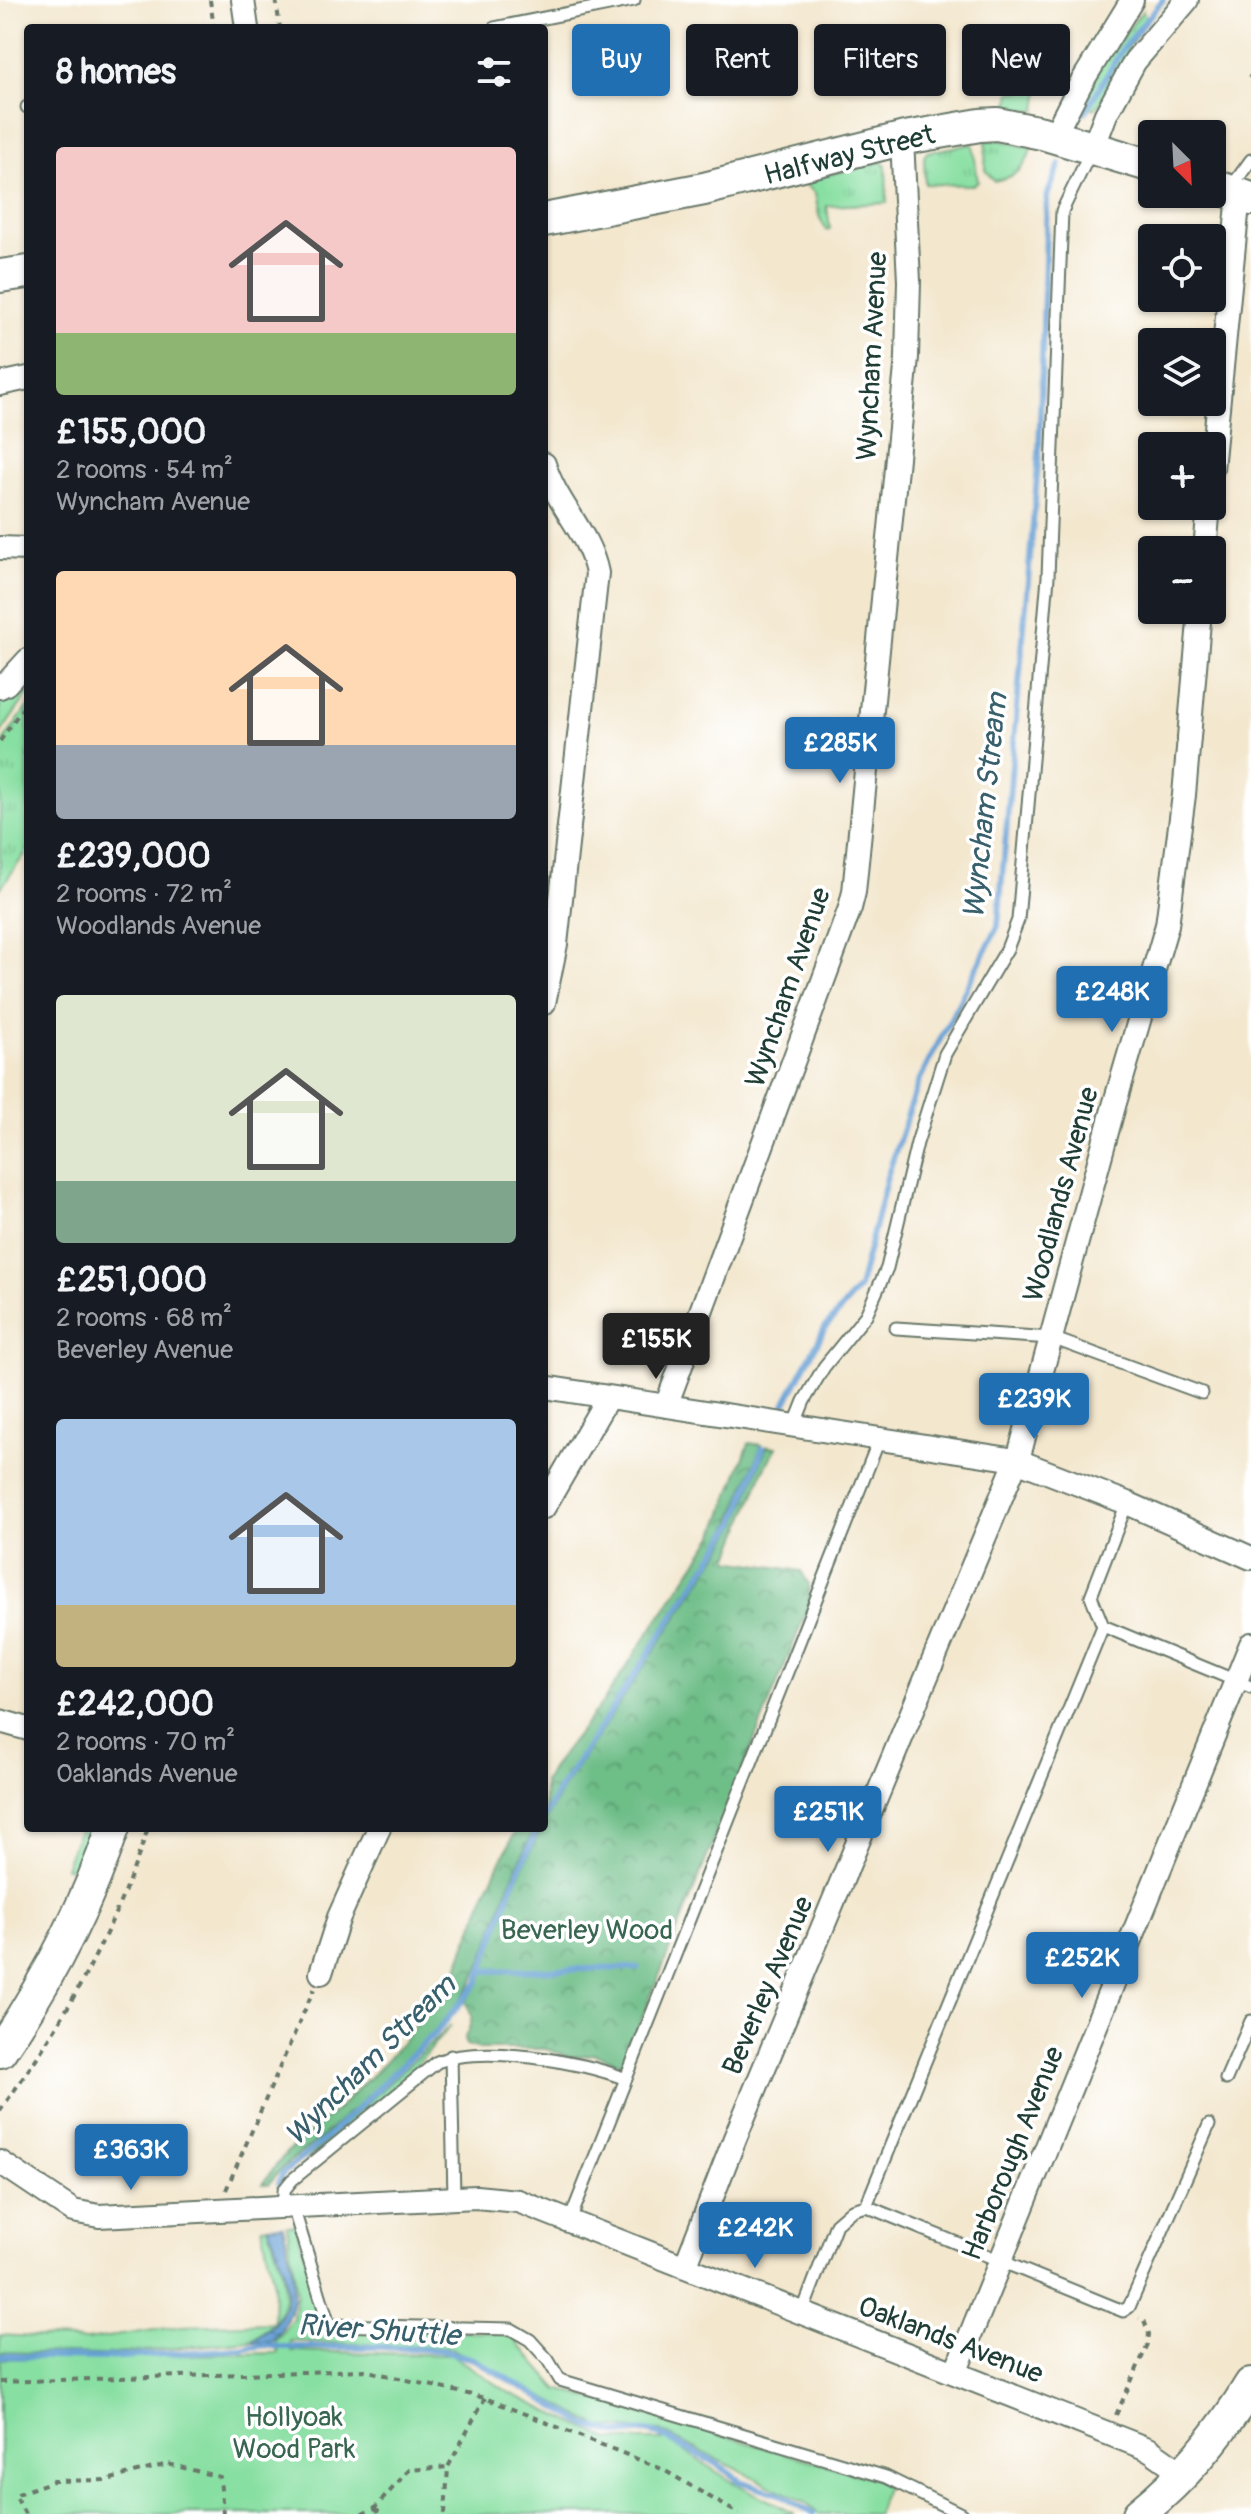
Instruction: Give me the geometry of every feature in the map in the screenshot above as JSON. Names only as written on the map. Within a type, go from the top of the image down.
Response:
[{"type":"main road","name":"Halfway Street","points":[[548,219],[704,189],[902,139],[997,124],[1054,136],[1138,162]]},
{"type":"main road","points":[[0,276],[24,273]]},
{"type":"main road","points":[[0,2051],[54,1964],[85,1900],[111,1832]]},
{"type":"main road","points":[[1139,2514],[1184,2474],[1229,2421],[1251,2384]]},
{"type":"street","points":[[243,0],[246,24]]},
{"type":"street","points":[[1054,136],[1080,85],[1132,0]]},
{"type":"street","points":[[1093,148],[1106,114],[1135,61],[1187,0]]},
{"type":"street","name":"Wyncham Avenue","points":[[666,1406],[854,892],[907,357],[909,281],[902,139]]},
{"type":"street","points":[[1215,432],[1233,192]]},
{"type":"street","points":[[548,474],[555,492],[583,533],[595,559],[597,573],[556,944],[548,983]]},
{"type":"street","points":[[0,548],[24,549]]},
{"type":"street","name":"Woodlands Avenue","points":[[1016,1460],[1167,925],[1184,795],[1199,624]]},
{"type":"street","points":[[0,687],[24,664]]},
{"type":"street","points":[[548,1388],[1016,1460],[1127,1503],[1251,1558]]},
{"type":"street","points":[[548,1500],[608,1397]]},
{"type":"street","name":"Beverley Avenue","points":[[685,2267],[735,2138],[1016,1460]]},
{"type":"street","name":"Harborough Avenue","points":[[955,2373],[1244,1683],[1251,1644]]},
{"type":"street","points":[[0,1721],[24,1728]]},
{"type":"street","points":[[321,1973],[349,1892],[377,1832]]},
{"type":"street","name":"Oaklands Avenue","points":[[0,2162],[73,2211],[99,2216],[454,2198],[498,2197],[518,2201],[1150,2450],[1184,2474]]},
{"type":"lane","points":[[514,24],[634,0]]},
{"type":"lane","points":[[791,1426],[824,1367],[866,1315],[887,1268],[917,1143],[945,1054],[1007,949],[1018,920],[1048,577],[1062,211],[1093,148]]},
{"type":"lane","points":[[1233,192],[1251,160]]},
{"type":"lane","points":[[896,1328],[1052,1338],[1202,1393]]},
{"type":"lane","points":[[570,2220],[879,1440]]},
{"type":"lane","points":[[866,2206],[1103,1626],[1091,1596],[1127,1503]]},
{"type":"lane","points":[[1103,1626],[1244,1683]]},
{"type":"lane","points":[[1226,2079],[1251,2021]]},
{"type":"lane","points":[[626,2079],[602,2069],[529,2056],[451,2056],[437,2062],[292,2180],[284,2190],[281,2208],[329,2325],[511,2329],[530,2340],[560,2380],[886,2477],[961,2514]]},
{"type":"lane","points":[[451,2056],[454,2198]]},
{"type":"lane","points":[[802,2313],[836,2224],[852,2210],[866,2206],[1123,2311],[1129,2307],[1209,2125]]},
{"type":"path","points":[[210,0],[213,24]]},
{"type":"path","points":[[276,0],[279,24]]},
{"type":"path","points":[[0,741],[24,706]]},
{"type":"path","points":[[0,2111],[81,1984],[115,1915],[146,1832]]},
{"type":"path","points":[[215,2212],[321,1973]]},
{"type":"path","points":[[1108,2434],[1148,2344],[1149,2334],[1144,2320],[1123,2311]]},
{"type":"path","points":[[0,2382],[364,2370],[485,2398],[662,2469],[739,2514]]},
{"type":"path","points":[[445,2514],[448,2467],[485,2398]]},
{"type":"path","points":[[25,2514],[15,2495],[53,2481],[107,2480],[168,2464],[220,2477],[223,2514]]},
{"type":"path","points":[[362,2514],[374,2509],[409,2470],[448,2467]]},
{"type":"path","points":[[374,2509],[383,2514]]},
{"type":"green space","points":[[1143,10],[1146,21],[1127,51],[1129,57],[1094,109],[1084,102],[1101,66]]},
{"type":"green space","points":[[1010,96],[1039,96],[1037,111],[1009,108]]},
{"type":"green space","points":[[1000,140],[1031,148],[1018,171],[994,181],[985,170],[986,141]]},
{"type":"green space","points":[[973,144],[978,182],[973,185],[925,184],[924,157],[927,152]]},
{"type":"green space","points":[[880,162],[886,165],[887,203],[827,206],[830,229],[826,230],[819,216],[815,193],[807,186],[807,180]]},
{"type":"green space","points":[[24,681],[24,700],[0,734],[0,699]]},
{"type":"green space","points":[[24,712],[24,856],[0,889],[0,746]]},
{"type":"green space","points":[[749,1443],[762,1445],[725,1537],[548,1806],[548,1775],[551,1769],[602,1703],[715,1534]]},
{"type":"green space","name":"Beverley Wood","points":[[767,1446],[777,1447],[763,1472],[729,1560],[801,1571],[809,1584],[809,1605],[625,2060],[619,2063],[594,2054],[573,2057],[545,2049],[480,2049],[466,2045],[464,2040],[471,2017],[465,2002],[479,1982],[508,1899],[539,1832],[548,1832],[548,1815],[564,1787],[738,1522]]},
{"type":"green space","points":[[78,1832],[99,1832],[83,1875],[65,1867]]},
{"type":"green space","points":[[515,1832],[533,1832],[510,1882],[480,1965],[455,2007],[378,2087],[289,2162],[269,2184],[262,2184],[286,2153],[342,2105],[386,2061],[456,1978],[487,1890]]},
{"type":"green space","points":[[451,2025],[404,2079],[333,2142],[306,2161]]},
{"type":"green space","name":"Hollyoak Wood Park","points":[[287,2225],[296,2225],[327,2329],[509,2333],[558,2389],[887,2482],[877,2514],[818,2514],[806,2503],[660,2431],[600,2427],[451,2348],[290,2341],[291,2351],[452,2355],[510,2393],[610,2440],[667,2440],[731,2481],[795,2514],[0,2514],[0,2359],[278,2353],[275,2342],[293,2318],[297,2293]]},
{"type":"green space","points":[[268,2226],[283,2275],[284,2290],[283,2303],[273,2321],[274,2285],[262,2227]]},
{"type":"green space","points":[[272,2323],[250,2341],[104,2355],[0,2352],[0,2335],[87,2340],[181,2326]]},
{"type":"water","name":"Wyncham Stream","points":[[283,2225],[294,2286],[293,2300],[283,2327],[272,2342],[251,2342],[268,2330],[285,2304],[285,2276],[269,2226]]},
{"type":"waterway","name":"Wyncham Stream","points":[[1085,112],[1123,48],[1163,0]]},
{"type":"waterway","name":"Wyncham Stream","points":[[784,1406],[825,1328],[859,1288],[887,1177],[919,1081],[998,926],[1039,454],[1047,196],[1060,164]]},
{"type":"waterway","name":"Wyncham Stream","points":[[548,1810],[735,1523],[763,1448]]},
{"type":"waterway","name":"Wyncham Stream","points":[[278,2183],[283,2173],[328,2137],[439,2029],[478,1982],[512,1886],[536,1832]]},
{"type":"waterway","points":[[482,1971],[638,1968]]},
{"type":"waterway","name":"River Shuttle","points":[[0,2356],[106,2358],[265,2345],[440,2350],[473,2359],[589,2426],[619,2434],[647,2431],[658,2434],[717,2464],[740,2481],[779,2494],[813,2514]]}]
